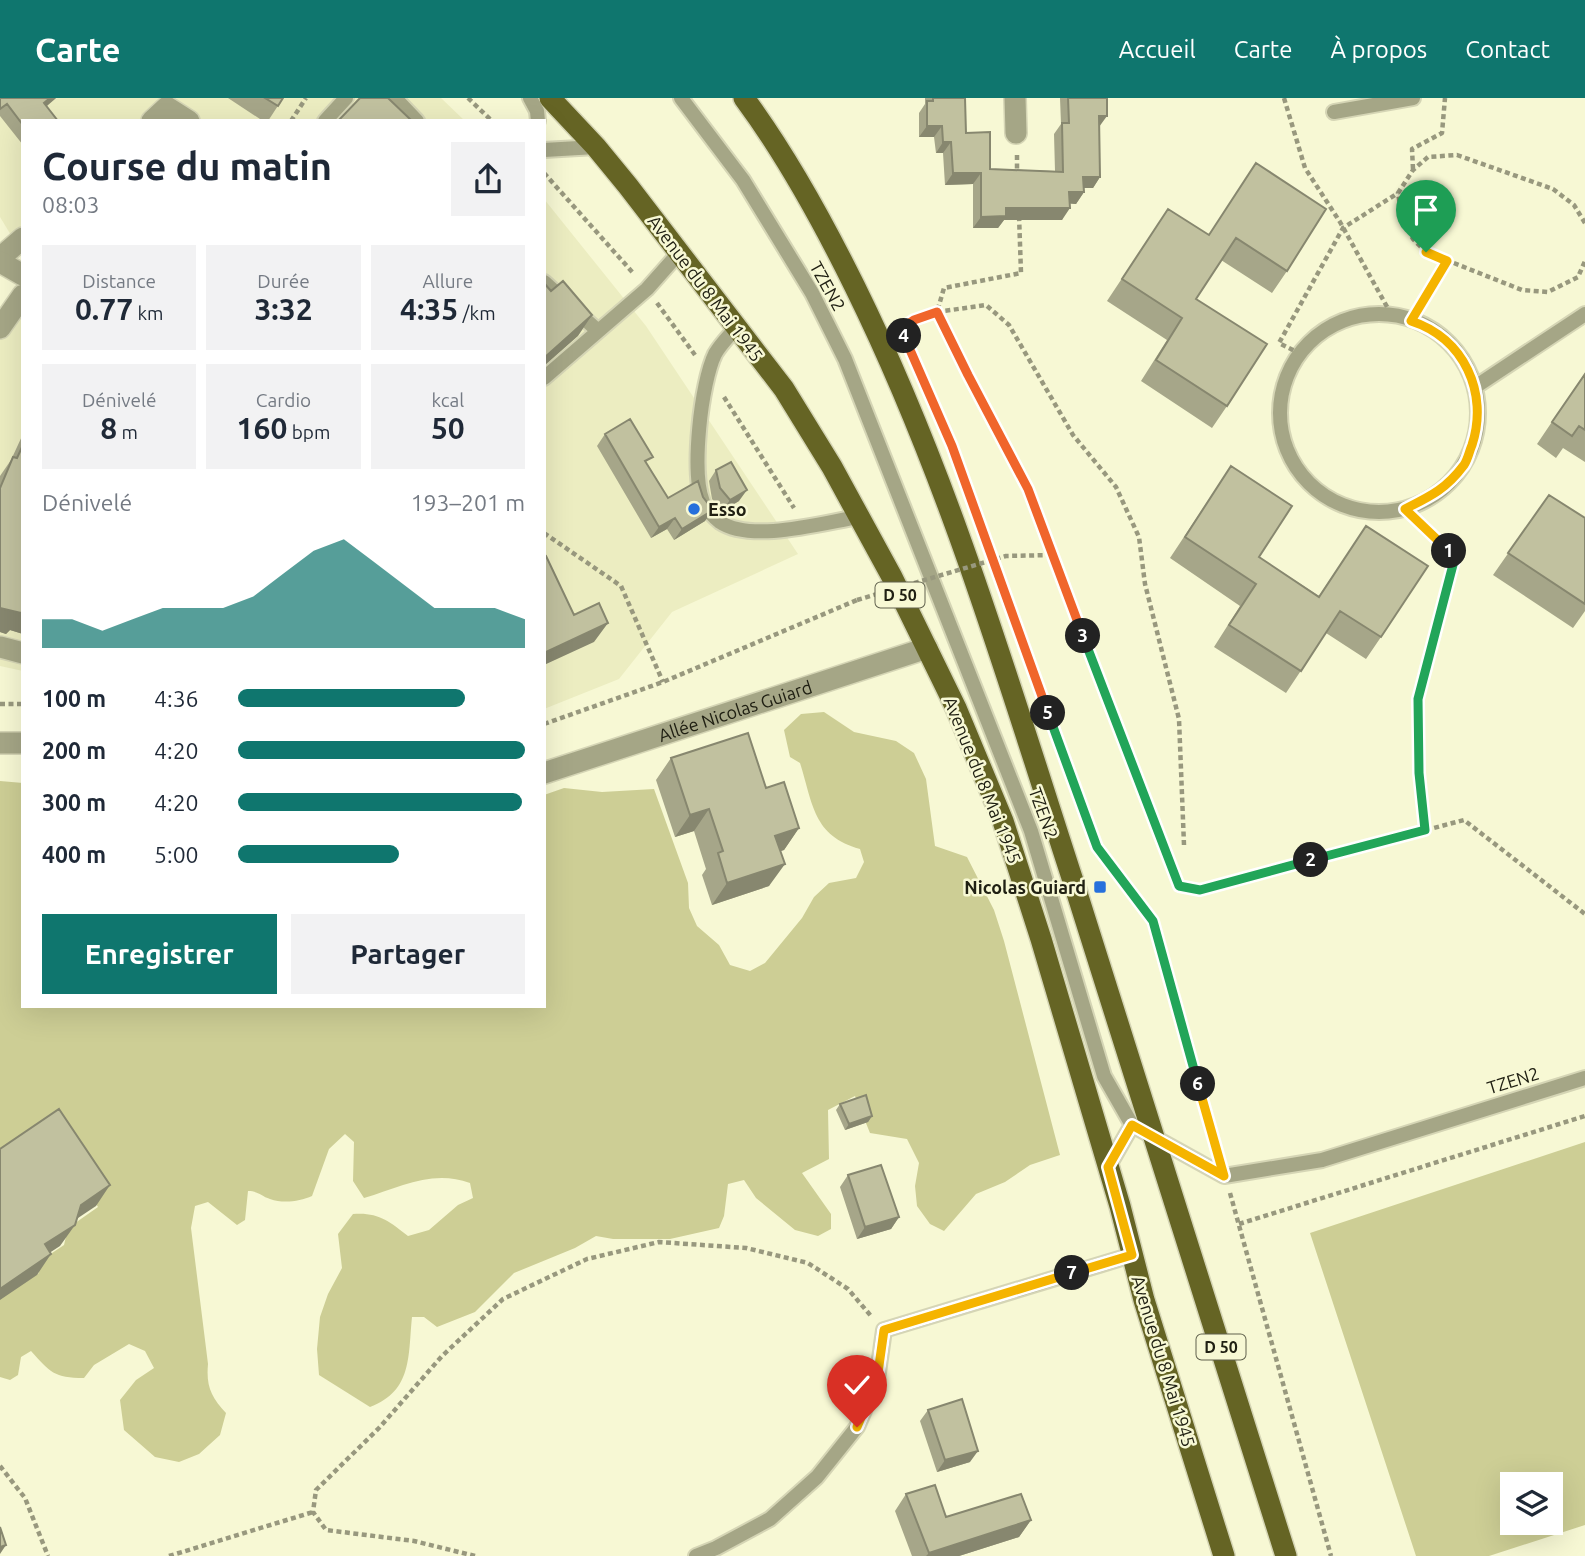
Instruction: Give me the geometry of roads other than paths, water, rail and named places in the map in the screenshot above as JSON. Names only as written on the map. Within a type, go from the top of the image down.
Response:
[{"type":"main road","name":"Avenue du 8 Mai 1945","points":[[550,98],[596,147],[784,389],[832,467],[892,577],[956,708],[1003,821],[1041,939],[1144,1300],[1223,1556]]},
{"type":"main road","name":"D 50","points":[[744,98],[777,147],[839,256],[881,340],[928,448],[1003,660],[1286,1556]]},
{"type":"street","points":[[1015,98],[1016,133]]},
{"type":"street","points":[[154,119],[167,107],[186,119]]},
{"type":"street","points":[[21,240],[0,260],[21,274]]},
{"type":"street","points":[[0,328],[21,298]]},
{"type":"street","points":[[0,647],[21,652]]},
{"type":"street","name":"Allée Nicolas Guiard","points":[[546,772],[927,648]]},
{"type":"street","points":[[0,743],[21,744]]},
{"type":"lane","points":[[327,119],[346,98]]},
{"type":"lane","points":[[395,98],[415,119]]},
{"type":"lane","points":[[530,98],[538,119]]},
{"type":"lane","name":"TZEN2","points":[[681,98],[743,180],[812,293],[845,359],[1031,831],[1104,1076],[1132,1125]]},
{"type":"lane","points":[[1334,112],[1413,98]]},
{"type":"lane","points":[[546,150],[596,147]]},
{"type":"lane","points":[[546,376],[647,289],[678,254]]},
{"type":"lane","points":[[546,284],[598,331]]},
{"type":"lane","points":[[1391,314],[1428,326],[1458,352],[1475,387],[1478,426],[1466,462],[1440,492],[1405,509],[1366,512],[1329,500],[1300,474],[1283,440],[1280,401],[1292,364],[1318,335],[1352,317],[1391,314]]},
{"type":"lane","points":[[1475,387],[1585,314]]},
{"type":"lane","points":[[735,328],[716,352],[708,374],[697,475],[703,505],[721,523],[754,533],[858,517]]},
{"type":"lane","name":"TZEN2","points":[[1156,1138],[1224,1176],[1322,1160],[1585,1078]]},
{"type":"lane","points":[[1108,1167],[1132,1125],[1156,1138]]},
{"type":"lane","points":[[696,1556],[771,1519],[817,1477],[857,1427],[877,1380],[884,1330],[1132,1255]]},
{"type":"place","name":"Esso","points":[[694,509]]},
{"type":"place","name":"Nicolas Guiard","points":[[1100,887]]}]
